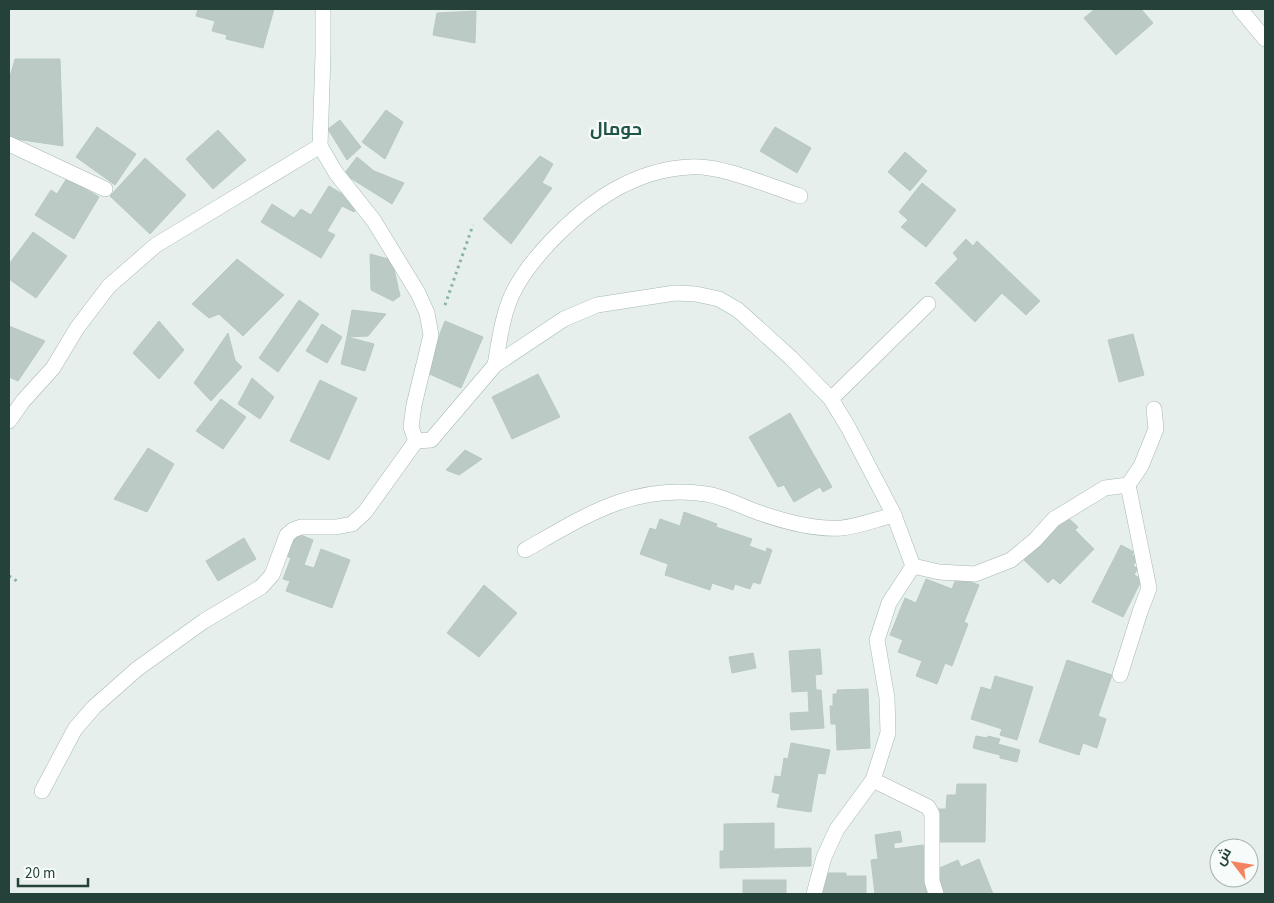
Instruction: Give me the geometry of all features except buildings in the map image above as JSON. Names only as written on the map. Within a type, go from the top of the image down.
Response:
[{"type":"street","points":[[323,9],[320,146],[336,173],[374,220],[418,293],[427,313],[431,335],[414,404],[411,427],[416,441]]},
{"type":"street","points":[[1240,9],[1265,39]]},
{"type":"street","points":[[9,144],[105,189]]},
{"type":"street","points":[[9,421],[23,401],[53,368],[77,328],[109,286],[156,246],[320,146]]},
{"type":"street","points":[[495,365],[501,328],[509,301],[540,252],[574,219],[614,190],[661,170],[692,167],[729,172],[800,196]]},
{"type":"street","points":[[416,441],[431,440],[495,365],[564,319],[597,305],[674,293],[696,294],[720,299],[738,310],[831,399],[848,427],[894,515],[913,566]]},
{"type":"street","points":[[831,399],[928,304]]},
{"type":"street","points":[[1120,675],[1140,612],[1150,588],[1128,485],[1141,466],[1156,430],[1154,409]]},
{"type":"street","points":[[42,790],[75,729],[94,707],[137,669],[204,621],[261,588],[272,575],[287,535],[293,530],[301,527],[336,527],[352,524],[365,512],[416,441]]},
{"type":"street","points":[[913,566],[938,572],[975,574],[1011,560],[1035,540],[1054,519],[1105,488],[1128,485]]},
{"type":"street","points":[[525,550],[615,502],[648,494],[678,492],[708,494],[784,522],[812,526],[842,528],[894,515]]},
{"type":"street","points":[[814,894],[824,857],[837,829],[873,780],[888,733],[887,698],[877,640],[889,602],[913,566]]},
{"type":"street","points":[[873,780],[928,807],[932,814],[932,881],[936,894]]},
{"type":"path","points":[[431,335],[448,298],[473,225]]},
{"type":"path","points":[[9,576],[20,583]]},
{"type":"district","name":"حومال","points":[[616,129]]}]
